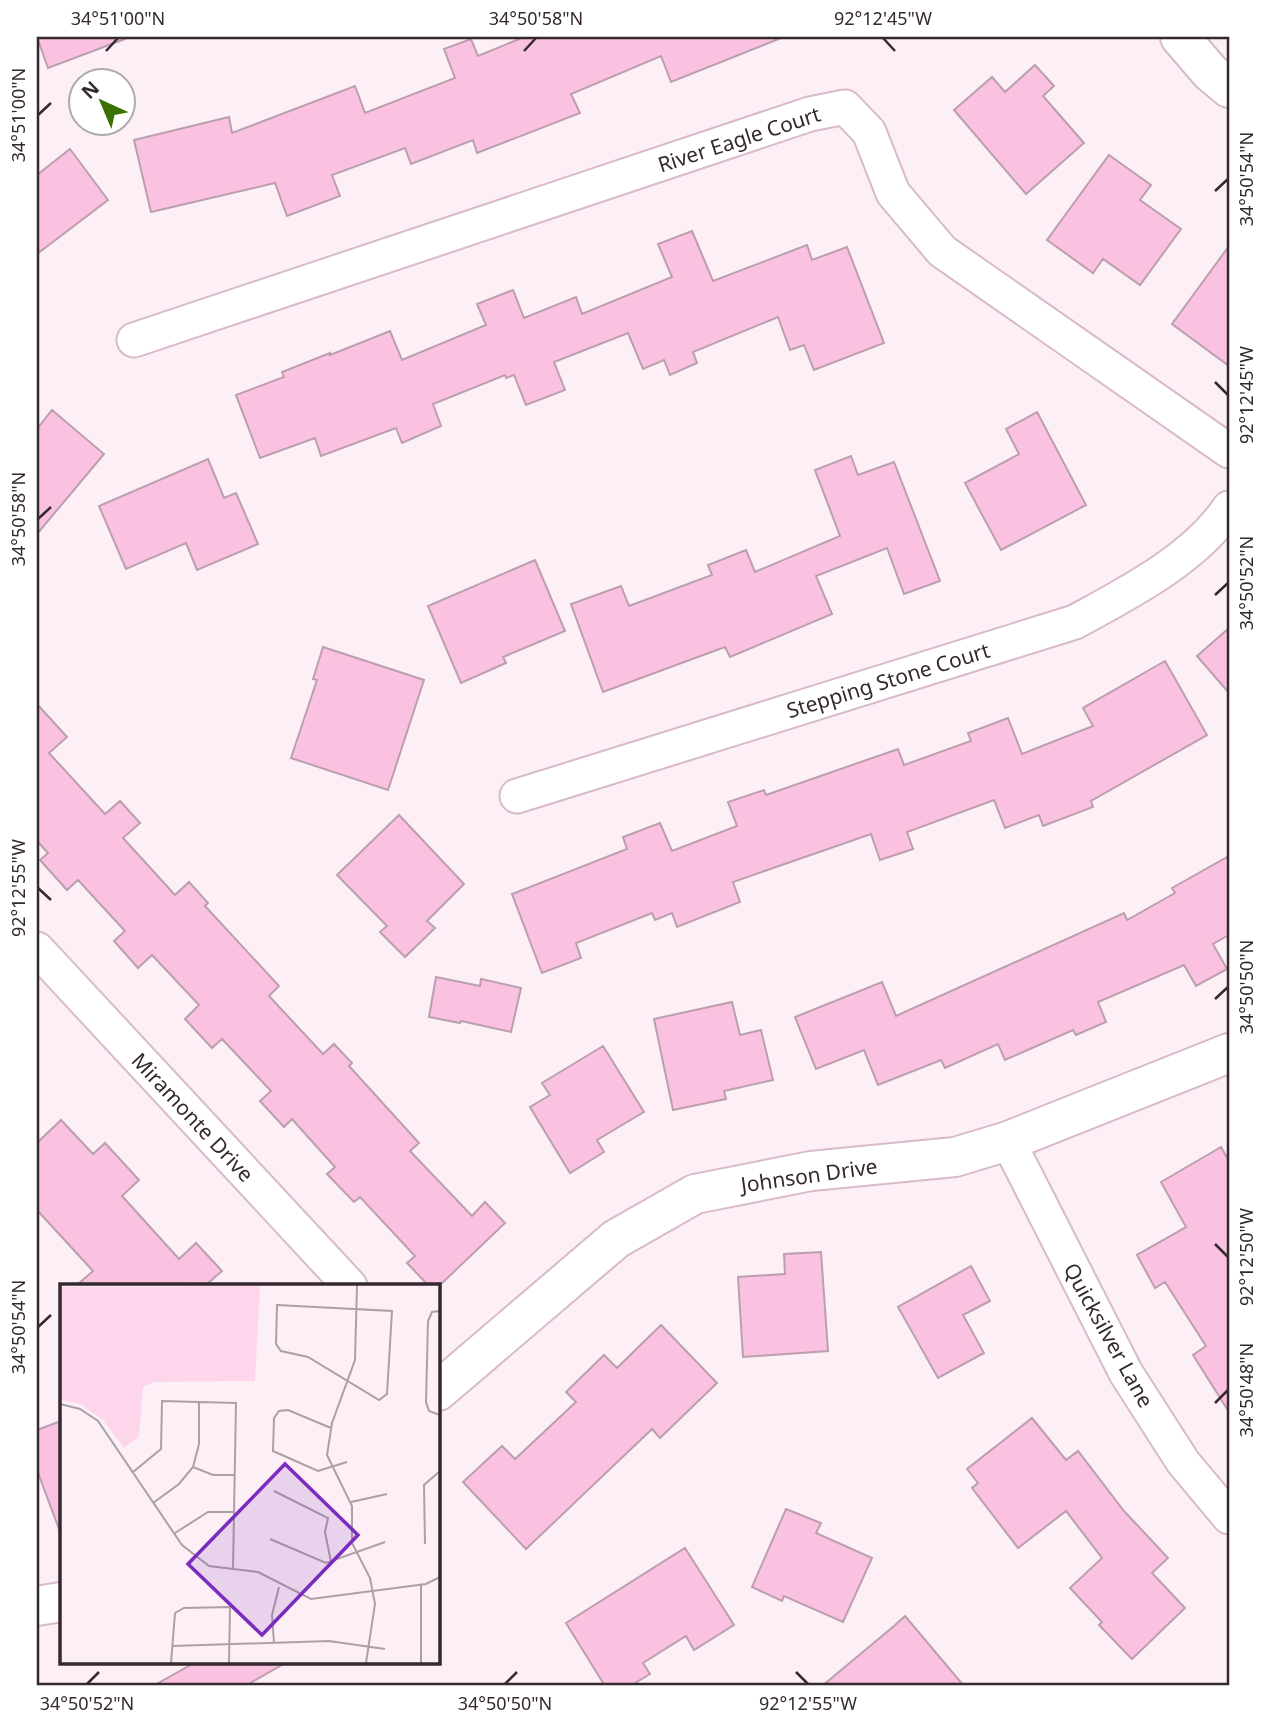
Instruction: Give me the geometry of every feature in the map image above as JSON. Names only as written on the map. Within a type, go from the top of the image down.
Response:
[{"type":"street","points":[[1180,37],[1210,72],[1229,88]]},
{"type":"street","name":"River Eagle Court","points":[[134,340],[810,114],[845,107],[869,132],[892,194],[942,251],[1229,451]]},
{"type":"street","name":"Stepping Stone Court","points":[[517,796],[1075,622],[1154,578],[1217,526],[1229,508]]},
{"type":"street","name":"Miramonte Drive","points":[[37,949],[348,1284]]},
{"type":"street","name":"Johnson Drive","points":[[439,1386],[616,1239],[695,1194],[811,1171],[955,1157],[1008,1141],[1229,1053]]},
{"type":"street","name":"Quicksilver Lane","points":[[1008,1141],[1126,1373],[1183,1462],[1229,1517]]},
{"type":"street","points":[[37,1606],[60,1602]]},
{"type":"building","points":[[37,37],[125,37],[125,39],[48,68]]},
{"type":"building","points":[[524,37],[781,38],[671,82],[661,56],[571,94],[580,113],[477,153],[473,140],[411,164],[405,148],[332,175],[340,196],[287,216],[275,183],[151,212],[134,140],[229,117],[232,133],[355,86],[365,113],[455,78],[444,49],[471,39],[478,56]]},
{"type":"building","points":[[1035,65],[1054,86],[1043,96],[1084,143],[1026,194],[954,110],[992,77],[1005,92]]},
{"type":"building","points":[[70,149],[108,200],[37,254],[37,175]]},
{"type":"building","points":[[1109,155],[1151,185],[1140,200],[1181,229],[1140,285],[1103,259],[1093,273],[1047,240]]},
{"type":"building","points":[[692,231],[713,281],[807,245],[812,260],[847,247],[884,343],[814,370],[804,345],[790,350],[778,317],[693,352],[697,363],[670,375],[664,360],[643,369],[628,333],[554,362],[565,390],[526,405],[514,375],[506,378],[505,375],[433,404],[441,426],[402,443],[396,428],[321,456],[315,438],[260,458],[236,395],[284,377],[282,372],[390,331],[402,360],[486,325],[477,304],[513,290],[524,318],[576,297],[582,314],[672,277],[658,244]]},
{"type":"building","points":[[1229,246],[1229,366],[1172,324]]},
{"type":"building","points":[[52,410],[104,454],[37,534],[37,429]]},
{"type":"building","points":[[1037,412],[1086,505],[1001,550],[965,483],[1019,454],[1006,429]]},
{"type":"building","points":[[851,456],[858,475],[894,462],[940,581],[904,594],[887,548],[816,576],[832,614],[730,657],[725,647],[603,692],[571,604],[621,586],[629,606],[712,575],[708,565],[746,550],[755,572],[840,536],[815,470]]},
{"type":"building","points":[[208,459],[224,498],[236,493],[258,544],[197,570],[186,543],[126,569],[99,506]]},
{"type":"building","points":[[535,560],[565,631],[503,657],[506,663],[461,683],[428,606]]},
{"type":"building","points":[[1229,628],[1229,693],[1197,656]]},
{"type":"building","points":[[323,647],[424,680],[388,790],[291,758],[317,680],[313,679]]},
{"type":"building","points":[[1165,661],[1207,735],[1091,801],[1093,807],[1043,826],[1039,815],[1005,828],[994,800],[907,832],[913,849],[880,860],[871,834],[733,882],[740,902],[677,927],[672,913],[655,920],[652,913],[576,943],[581,958],[542,973],[512,894],[627,849],[623,837],[660,823],[672,851],[737,826],[728,802],[764,790],[766,795],[898,749],[904,765],[971,741],[968,733],[1008,718],[1022,754],[1093,726],[1083,708]]},
{"type":"building","points":[[37,704],[67,737],[49,753],[105,814],[120,801],[140,823],[123,838],[175,895],[189,882],[208,903],[205,906],[279,986],[269,996],[323,1054],[334,1044],[352,1063],[349,1066],[419,1143],[410,1151],[472,1216],[485,1202],[505,1223],[439,1286],[427,1284],[407,1263],[415,1256],[360,1197],[354,1202],[327,1174],[335,1167],[292,1119],[284,1127],[260,1101],[271,1091],[222,1039],[212,1048],[185,1019],[199,1005],[152,955],[138,968],[114,941],[125,931],[78,880],[67,890],[40,860],[48,853],[37,841]]},
{"type":"building","points":[[399,815],[464,884],[427,921],[435,928],[405,957],[380,932],[387,926],[337,875]]},
{"type":"building","points":[[1229,856],[1229,935],[1213,944],[1227,969],[1196,986],[1184,965],[1098,1002],[1106,1022],[1076,1035],[1073,1030],[1005,1060],[998,1044],[945,1068],[941,1060],[878,1085],[864,1050],[816,1069],[795,1017],[882,982],[896,1016],[1124,913],[1127,920],[1175,893],[1172,888]]},
{"type":"building","points":[[436,977],[480,986],[481,979],[521,988],[511,1032],[429,1017]]},
{"type":"building","points":[[732,1002],[740,1035],[761,1030],[773,1080],[724,1091],[726,1099],[673,1110],[654,1019]]},
{"type":"building","points":[[603,1046],[644,1112],[597,1140],[604,1152],[570,1173],[530,1107],[550,1095],[542,1083]]},
{"type":"building","points":[[61,1120],[93,1154],[105,1143],[139,1180],[122,1196],[179,1259],[196,1243],[222,1271],[207,1284],[78,1284],[93,1271],[37,1210],[37,1143]]},
{"type":"building","points":[[1221,1147],[1229,1161],[1229,1412],[1193,1355],[1206,1346],[1165,1282],[1155,1288],[1137,1255],[1186,1227],[1161,1182]]},
{"type":"building","points":[[821,1252],[828,1351],[743,1357],[738,1277],[785,1274],[784,1254]]},
{"type":"building","points":[[971,1266],[990,1301],[963,1315],[984,1353],[938,1378],[898,1307]]},
{"type":"building","points":[[661,1325],[717,1383],[660,1438],[652,1429],[526,1549],[463,1482],[502,1446],[515,1459],[576,1402],[566,1392],[604,1355],[617,1368]]},
{"type":"building","points":[[1032,1418],[1066,1460],[1078,1451],[1124,1511],[1168,1558],[1152,1573],[1185,1608],[1132,1659],[1099,1625],[1102,1622],[1070,1588],[1102,1558],[1066,1511],[1018,1548],[972,1488],[978,1483],[967,1469]]},
{"type":"building","points":[[60,1421],[59,1529],[37,1470],[37,1430]]},
{"type":"building","points":[[786,1509],[821,1523],[816,1533],[872,1558],[843,1622],[784,1596],[782,1601],[752,1587]]},
{"type":"building","points":[[685,1548],[734,1625],[694,1650],[686,1636],[643,1663],[650,1674],[630,1686],[605,1686],[566,1623]]},
{"type":"building","points":[[905,1616],[964,1686],[822,1686],[894,1626]]},
{"type":"building","points":[[192,1664],[284,1664],[245,1686],[153,1686]]}]
